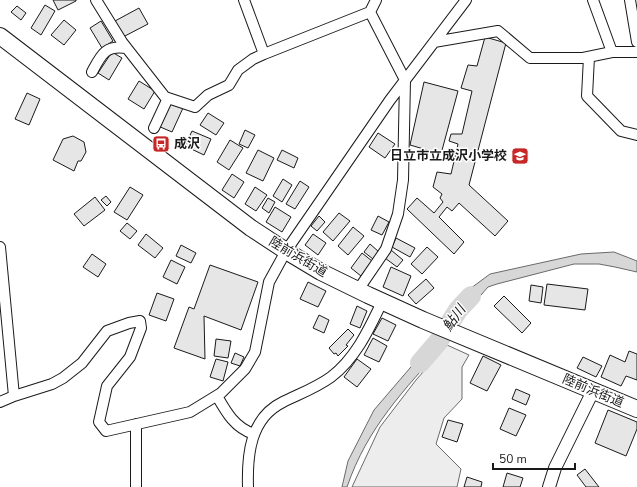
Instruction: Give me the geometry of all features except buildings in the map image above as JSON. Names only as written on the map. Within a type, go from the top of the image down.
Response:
[{"type":"highway","name":"陸前浜街道","points":[[0,36],[251,228],[321,272],[423,320],[637,410]]},
{"type":"street","points":[[96,0],[126,48],[165,97],[195,107],[208,95],[229,85],[238,70],[253,59],[370,12],[376,0]]},
{"type":"street","points":[[244,0],[264,54]]},
{"type":"street","points":[[0,402],[52,384],[63,378],[82,363],[107,331],[129,323],[140,322],[141,328],[130,357],[106,386],[99,422],[106,431],[190,412],[221,393],[246,369],[255,352],[269,282],[286,251],[405,80],[466,0]]},
{"type":"street","points":[[593,0],[612,52]]},
{"type":"street","points":[[630,0],[637,42]]},
{"type":"street","points":[[358,290],[386,249],[398,214],[403,180],[405,80],[370,12]]},
{"type":"street","points":[[434,42],[498,31],[530,58],[583,58],[612,52],[637,52]]},
{"type":"street","points":[[92,72],[106,51],[113,48],[126,48]]},
{"type":"street","points":[[589,57],[588,96],[621,131],[637,135]]},
{"type":"street","points":[[154,128],[168,98]]},
{"type":"street","points":[[0,247],[14,396]]},
{"type":"street","points":[[248,487],[248,459],[254,434],[259,424],[275,407],[282,402],[317,387],[332,376],[352,357],[362,344],[382,302]]},
{"type":"street","points":[[549,487],[555,468],[593,391]]},
{"type":"street","points":[[217,396],[225,411],[236,423],[246,431],[254,434]]},
{"type":"street","points":[[136,424],[136,487]]},
{"type":"shaded area","points":[[614,252],[637,261],[637,272],[599,264],[574,264],[488,287],[460,319],[448,314],[459,297],[490,274],[581,254]]},
{"type":"shaded area","points":[[434,340],[445,344],[415,377],[388,411],[365,446],[347,487],[342,487],[348,461],[374,410]]},
{"type":"shaded area","points":[[447,345],[469,355],[462,367],[462,399],[444,418],[436,444],[461,469],[457,487],[352,487],[380,427],[416,380]]},
{"type":"waterway","name":"鮎川","points":[[420,363],[438,342],[458,310],[471,296]]},
{"type":"place","name":"成沢","points":[[161,144]]},
{"type":"place","name":"日立市立成沢小学校","points":[[520,156]]}]
